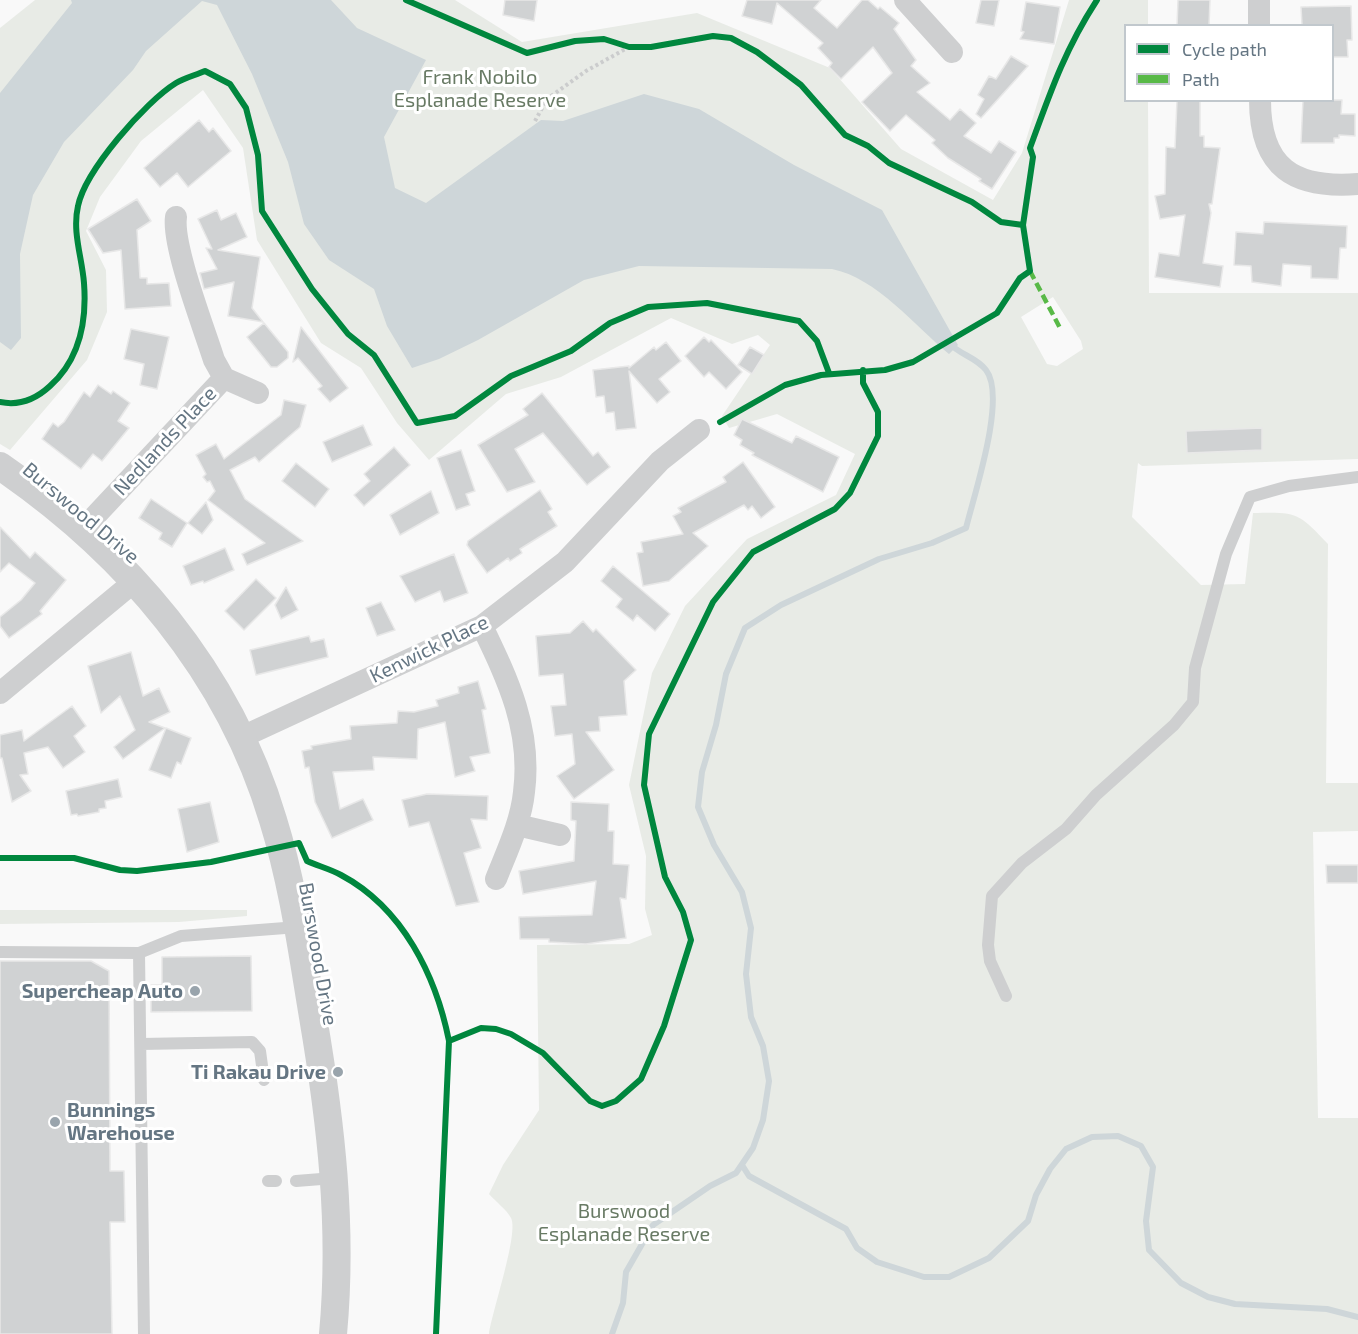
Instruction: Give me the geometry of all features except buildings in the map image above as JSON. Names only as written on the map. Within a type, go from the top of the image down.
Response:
[{"type":"street","points":[[905,0],[952,52]]},
{"type":"street","points":[[1259,0],[1259,24]]},
{"type":"street","points":[[1260,102],[1264,139],[1275,164],[1298,178],[1333,186],[1358,184]]},
{"type":"street","name":"Nedlands Place","points":[[176,217],[175,227],[179,246],[214,360],[224,378],[258,393]]},
{"type":"street","name":"Nedlands Place","points":[[82,530],[224,378]]},
{"type":"street","name":"Kenwick Place","points":[[242,736],[482,626],[565,562],[660,461],[699,430]]},
{"type":"street","name":"Burswood Drive","points":[[0,466],[82,530],[135,581],[193,653],[242,736],[273,818],[298,927],[330,1120],[337,1244],[333,1334]]},
{"type":"street","points":[[0,693],[135,581]]},
{"type":"street","points":[[482,626],[509,683],[521,716],[525,792],[517,825],[496,879]]},
{"type":"street","points":[[517,825],[560,835]]},
{"type":"lane","points":[[1006,996],[990,961],[988,945],[992,896],[1022,863],[1066,829],[1096,795],[1174,725],[1193,702],[1195,668],[1227,554],[1250,497],[1289,486],[1358,477]]},
{"type":"lane","points":[[0,952],[139,953],[181,936],[298,927]]},
{"type":"lane","points":[[139,953],[144,1334]]},
{"type":"lane","points":[[141,1044],[252,1042],[261,1050],[264,1080]]},
{"type":"lane","points":[[296,1181],[335,1178]]},
{"type":"path","points":[[621,45],[640,47]]},
{"type":"path","points":[[535,121],[547,99],[586,71],[629,47]]},
{"type":"green space","points":[[35,0],[455,0],[522,42],[697,13],[830,68],[901,149],[993,200],[1022,153],[1069,0],[1148,0],[1148,24],[1124,24],[1124,102],[1148,102],[1149,293],[1358,293],[1358,459],[1142,466],[1138,463],[1132,517],[1201,585],[1245,584],[1253,513],[1279,513],[1296,516],[1328,544],[1326,783],[1358,783],[1358,831],[1313,832],[1318,1118],[1358,1118],[1358,1334],[489,1334],[508,1255],[512,1226],[509,1215],[489,1194],[503,1165],[539,1110],[537,945],[629,944],[652,935],[645,909],[646,856],[629,785],[652,673],[685,606],[747,539],[836,495],[855,454],[777,414],[729,428],[722,416],[770,345],[758,335],[732,344],[671,318],[561,377],[506,394],[429,460],[397,423],[361,368],[321,343],[257,240],[243,148],[203,90],[141,141],[100,197],[86,231],[106,270],[107,312],[87,360],[10,450],[0,444],[0,28]],"holes":[[[1053,297],[1081,341],[1083,349],[1057,366],[1047,364],[1021,317]]]},
{"type":"green space","points":[[0,910],[247,910],[247,916],[179,922],[0,924]]},
{"type":"shaded area","points":[[71,0],[331,0],[357,28],[426,60],[384,137],[395,188],[426,203],[541,120],[563,121],[644,94],[699,109],[794,165],[882,210],[958,345],[949,354],[880,292],[849,274],[832,269],[639,266],[584,280],[478,340],[439,359],[412,368],[387,326],[374,289],[329,260],[304,224],[288,162],[252,74],[217,5],[202,1],[146,51],[133,70],[64,142],[33,195],[20,254],[21,338],[11,350],[0,342],[0,93],[72,3]]},
{"type":"waterway","points":[[612,1334],[623,1303],[626,1272],[653,1225],[710,1186],[736,1173],[753,1148],[763,1120],[769,1081],[763,1046],[751,1017],[746,974],[751,928],[742,892],[714,845],[698,807],[702,772],[716,725],[726,674],[745,628],[781,605],[879,559],[932,543],[966,528],[987,447],[993,401],[991,383],[986,370],[949,343]]},
{"type":"waterway","points":[[742,1165],[749,1176],[846,1229],[857,1248],[877,1262],[924,1277],[949,1277],[989,1258],[1028,1221],[1036,1195],[1050,1169],[1066,1149],[1092,1137],[1118,1136],[1141,1146],[1153,1167],[1146,1221],[1149,1250],[1181,1283],[1208,1297],[1235,1304],[1327,1309],[1358,1317]]},
{"type":"marked path","points":[[1030,271],[1060,328]]},
{"type":"cycle path","points":[[406,0],[527,53],[575,41],[604,39],[629,47],[651,47],[713,36],[731,38],[757,52],[801,85],[845,135],[868,146],[889,163],[972,202],[1001,222],[1023,225]]},
{"type":"cycle path","points":[[720,422],[785,385],[821,375],[885,370],[913,362],[997,313],[1020,278],[1030,271],[1023,225],[1033,157],[1030,148],[1067,54],[1097,0]]},
{"type":"cycle path","points":[[0,402],[20,402],[39,395],[60,375],[75,352],[82,326],[85,298],[76,216],[83,191],[92,175],[118,138],[163,92],[176,83],[205,71],[230,84],[246,108],[258,155],[262,211],[312,289],[348,334],[374,355],[417,423],[455,416],[511,376],[571,351],[610,323],[648,307],[707,303],[799,321],[817,341],[829,373]]},
{"type":"cycle path","points":[[449,1041],[481,1028],[496,1029],[511,1034],[543,1053],[590,1101],[602,1106],[616,1101],[641,1079],[664,1026],[691,940],[683,912],[665,877],[644,785],[649,734],[713,602],[753,552],[835,509],[850,493],[878,436],[878,412],[863,383],[863,370]]},
{"type":"cycle path","points":[[0,858],[74,858],[120,870],[137,871],[211,862],[299,843],[307,861],[341,875],[363,889],[382,906],[399,925],[425,969],[435,992],[449,1041],[436,1334]]},
{"type":"place","name":"Supercheap Auto","points":[[195,991]]},
{"type":"place","name":"Ti Rakau Drive","points":[[338,1072]]},
{"type":"place","name":"Bunnings Warehouse","points":[[55,1122]]},
{"type":"park label","name":"Frank Nobilo Esplanade Reserve","points":[[480,88]]},
{"type":"park label","name":"Burswood Esplanade Reserve","points":[[624,1222]]}]
